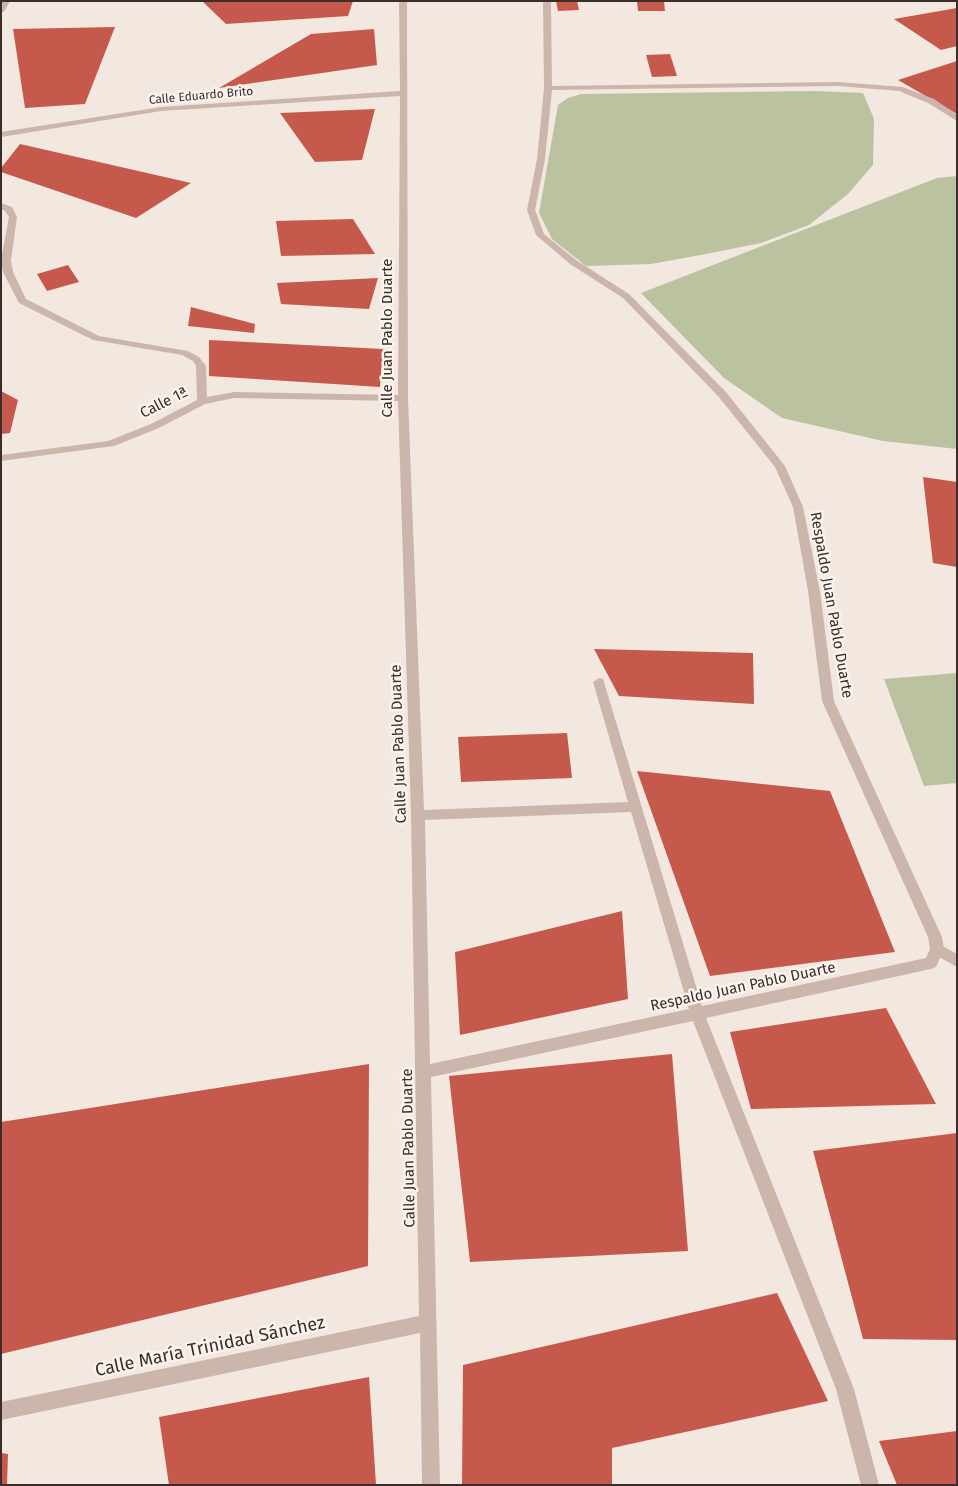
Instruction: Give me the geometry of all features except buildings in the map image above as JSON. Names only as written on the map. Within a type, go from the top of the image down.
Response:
[{"type":"street","points":[[1,10],[6,1]]},
{"type":"street","name":"Calle Juan Pablo Duarte","points":[[403,1],[403,398],[418,815],[431,1485]]},
{"type":"street","name":"Respaldo Juan Pablo Duarte","points":[[424,1072],[931,963],[937,950],[935,937],[828,701],[814,591],[798,507],[780,466],[722,394],[626,296],[573,262],[540,235],[532,210],[541,159],[548,88],[547,1]]},
{"type":"street","points":[[548,88],[838,84],[900,89],[932,101],[957,118]]},
{"type":"street","name":"Calle Eduardo Brito","points":[[1,134],[161,109],[404,93]]},
{"type":"street","points":[[1,206],[9,209],[13,216],[6,260],[8,272],[22,301],[96,338],[186,354],[196,359],[201,366],[202,400]]},
{"type":"street","name":"Calle 1ª","points":[[1,458],[110,444],[155,426],[202,400],[234,395],[403,398]]},
{"type":"street","points":[[599,682],[697,1013],[845,1390],[870,1485]]},
{"type":"street","points":[[418,815],[636,807]]},
{"type":"street","points":[[937,950],[957,961]]},
{"type":"street","name":"Calle María Trinidad Sánchez","points":[[1,1411],[428,1322]]},
{"type":"green space","points":[[815,91],[863,93],[874,119],[873,165],[848,194],[809,225],[761,243],[651,264],[586,266],[552,239],[539,213],[558,105],[568,98],[581,94]]},
{"type":"green space","points":[[957,176],[957,449],[883,441],[782,418],[724,378],[641,293],[937,178]]},
{"type":"green space","points":[[957,673],[957,783],[924,786],[884,679]]}]
